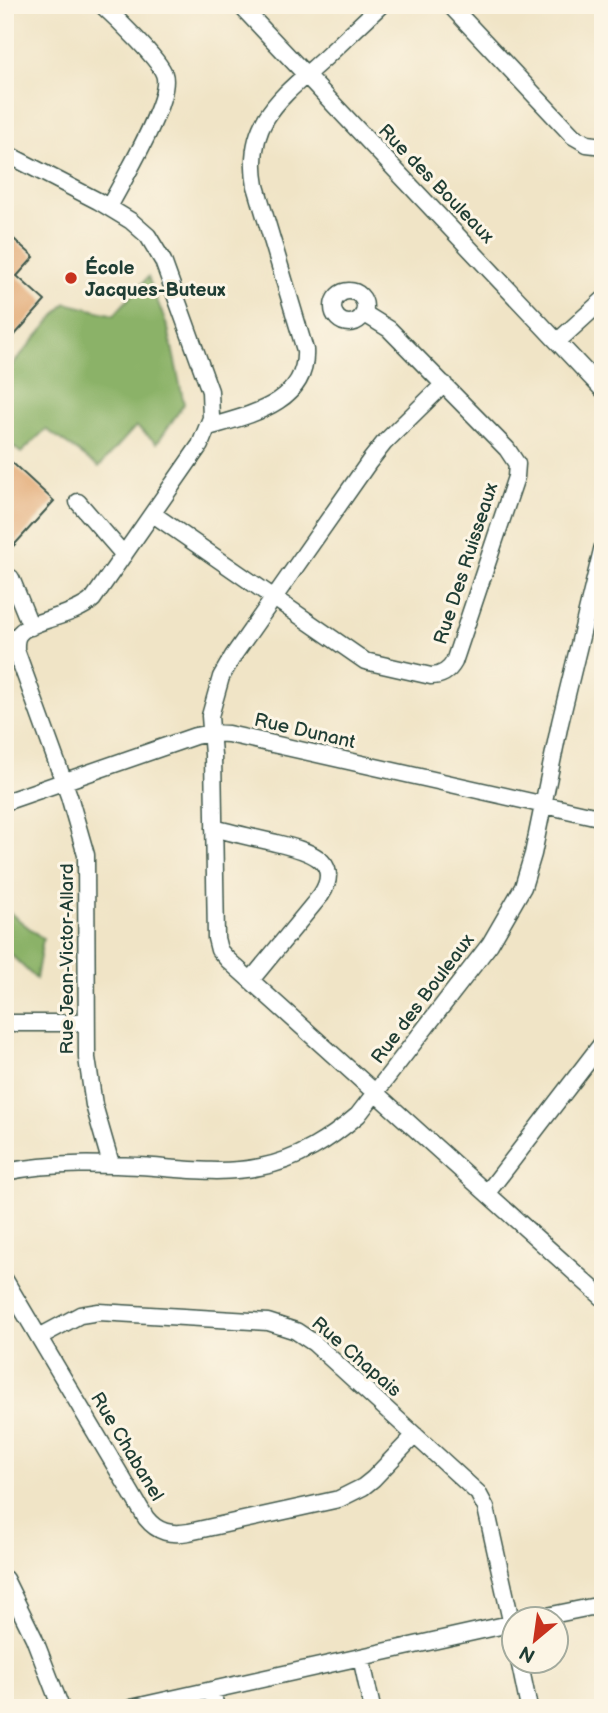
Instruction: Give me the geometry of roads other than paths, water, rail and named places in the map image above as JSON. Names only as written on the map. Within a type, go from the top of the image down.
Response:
[{"type":"street","points":[[102,5],[159,65],[166,81],[159,108],[109,207]]},
{"type":"street","name":"Rue des Bouleaux","points":[[240,5],[603,390]]},
{"type":"street","points":[[209,426],[271,406],[294,387],[305,364],[305,350],[256,186],[253,166],[255,144],[263,122],[283,94],[381,5]]},
{"type":"street","points":[[450,5],[573,136],[587,144],[603,146]]},
{"type":"street","points":[[5,153],[109,207],[141,228],[163,261],[210,391],[212,410],[209,426],[195,453],[87,604],[76,611],[24,631]]},
{"type":"street","points":[[558,341],[603,300]]},
{"type":"street","name":"Rue Des Ruisseaux","points":[[153,514],[370,663],[431,676],[440,675],[451,666],[517,468],[507,449],[389,328],[365,314]]},
{"type":"street","points":[[444,384],[376,453],[221,677],[211,708],[217,944],[223,956],[603,1297]]},
{"type":"street","points":[[78,502],[124,555]]},
{"type":"street","name":"Rue des Bouleaux","points":[[5,1172],[60,1164],[111,1164],[226,1171],[274,1164],[330,1138],[358,1115],[490,944],[510,912],[530,867],[560,723],[603,546]]},
{"type":"street","name":"Rue Jean-Victor-Allard","points":[[11,578],[24,631],[16,650],[64,782],[86,855],[86,1023],[91,1090],[111,1164]]},
{"type":"street","name":"Rue Dunant","points":[[5,802],[194,736],[211,733],[603,818]]},
{"type":"street","points":[[214,828],[310,852],[324,863],[327,871],[326,887],[321,895],[251,980]]},
{"type":"street","points":[[5,1023],[86,1023]]},
{"type":"street","points":[[487,1194],[603,1042]]},
{"type":"street","name":"Rue Chabanel","points":[[5,1280],[146,1518],[165,1533],[189,1532],[339,1499],[373,1479],[415,1435]]},
{"type":"street","name":"Rue Chapais","points":[[38,1337],[79,1315],[93,1312],[277,1324],[296,1331],[314,1343],[474,1489],[483,1501],[508,1604]]},
{"type":"street","points":[[5,1579],[34,1638],[61,1708]]},
{"type":"street","points":[[570,1612],[592,1607],[603,1608]]},
{"type":"street","points":[[131,1708],[500,1630]]},
{"type":"street","points":[[361,1657],[372,1708]]},
{"type":"street","points":[[522,1674],[529,1708]]},
{"type":"street","points":[[212,1690],[216,1708]]},
{"type":"place","name":"École Jacques-Buteux","points":[[71,278]]}]
